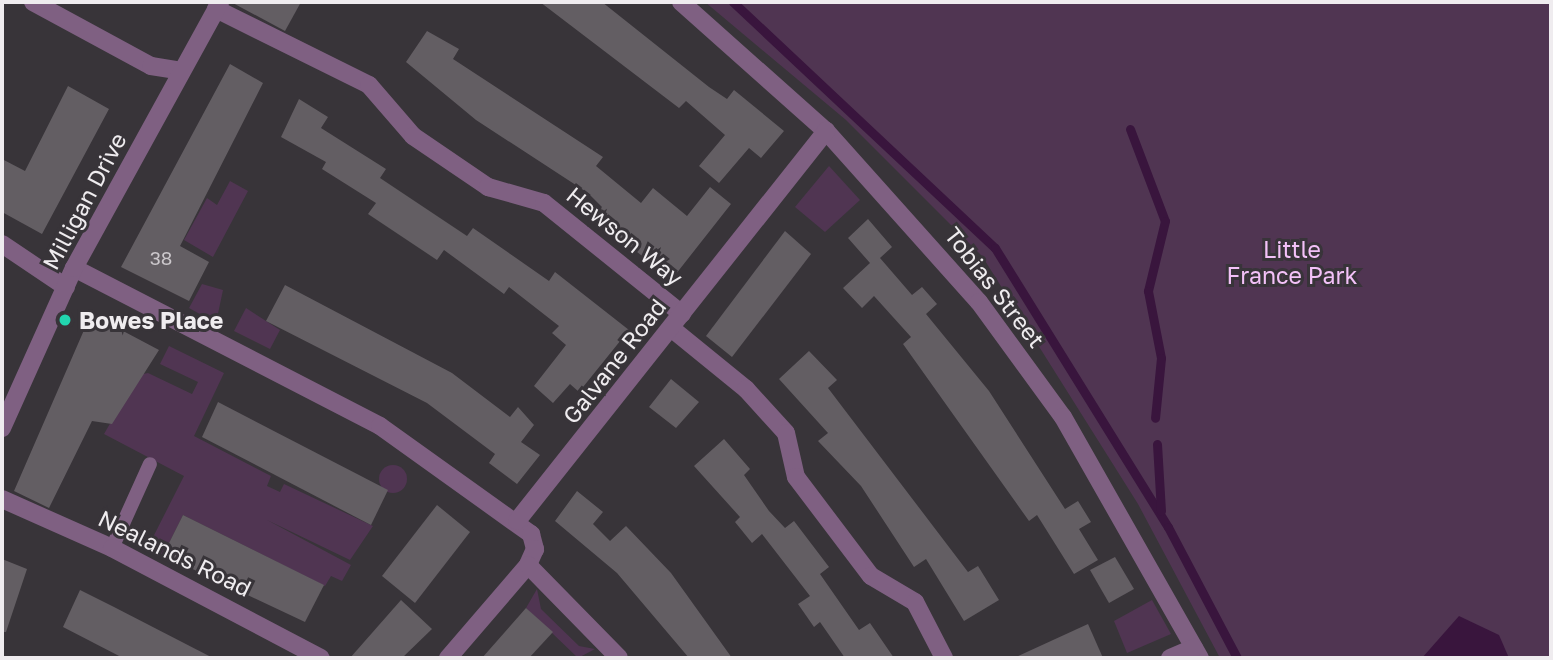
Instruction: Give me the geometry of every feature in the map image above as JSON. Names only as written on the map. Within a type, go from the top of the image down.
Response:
[{"type":"street","points":[[33,2],[151,65],[182,71]]},
{"type":"street","name":"Tobias Street","points":[[681,2],[826,131],[922,233],[1063,417],[1197,653]]},
{"type":"street","name":"Milligan Drive","points":[[2,428],[74,268],[218,5]]},
{"type":"street","name":"Hewson Way","points":[[218,5],[369,85],[413,136],[488,187],[544,203],[682,314]]},
{"type":"street","name":"Galvane Road","points":[[517,521],[826,131]]},
{"type":"street","points":[[2,244],[66,287]]},
{"type":"street","points":[[74,268],[380,426],[517,521],[535,549],[528,565],[448,658]]},
{"type":"street","points":[[671,328],[746,389],[786,433],[796,477],[870,576],[915,602],[944,658]]},
{"type":"street","name":"Nealands Road","points":[[2,499],[112,548],[321,658]]},
{"type":"street","points":[[528,565],[619,658]]},
{"type":"street","points":[[1170,658],[1197,653]]},
{"type":"lane","points":[[112,548],[150,464]]},
{"type":"green space","name":"Little France Park","points":[[705,2],[1551,2],[1551,658],[1220,658],[1138,504],[982,256],[846,120]]},
{"type":"green space","points":[[829,166],[860,200],[825,232],[795,207]]},
{"type":"green space","points":[[230,181],[248,191],[213,257],[184,240],[207,198],[217,205]]},
{"type":"green space","points":[[202,284],[223,290],[216,323],[189,308]]},
{"type":"green space","points":[[246,308],[280,330],[270,349],[234,331]]},
{"type":"green space","points":[[169,346],[224,373],[194,436],[271,476],[267,486],[280,492],[284,484],[373,526],[350,560],[267,520],[351,565],[342,581],[331,576],[325,586],[183,515],[163,555],[148,547],[184,476],[104,434],[138,375],[148,373],[192,394],[198,382],[160,364]]},
{"type":"green space","points":[[393,465],[403,469],[407,479],[403,489],[393,493],[383,489],[379,479],[383,469]]},
{"type":"green space","points":[[537,589],[541,609],[579,646],[595,649],[578,658],[526,608]]},
{"type":"green space","points":[[1152,600],[1171,634],[1127,653],[1114,621]]},
{"type":"shaded area","points":[[1459,616],[1499,635],[1509,658],[1422,658]]},
{"type":"building","points":[[231,2],[301,2],[285,31]]},
{"type":"building","points":[[540,2],[602,2],[709,87],[727,99],[734,90],[784,131],[761,158],[749,148],[719,183],[699,166],[725,135],[686,101],[679,108]]},
{"type":"building","points":[[427,31],[459,49],[453,59],[603,157],[596,166],[641,203],[653,188],[687,216],[710,187],[731,204],[672,279],[593,218],[602,207],[588,193],[476,120],[406,62]]},
{"type":"building","points":[[230,64],[263,83],[180,246],[209,262],[189,301],[121,267]]},
{"type":"building","points":[[68,86],[109,109],[42,234],[2,212],[2,159],[25,171]]},
{"type":"building","points":[[299,99],[328,117],[321,128],[386,169],[380,178],[467,236],[473,228],[549,281],[555,272],[629,330],[579,392],[570,384],[553,403],[534,386],[566,345],[552,333],[559,326],[509,287],[504,294],[444,250],[437,260],[368,214],[376,203],[322,169],[326,162],[281,137]]},
{"type":"building","points":[[868,219],[892,247],[880,258],[912,295],[922,287],[937,304],[926,314],[989,391],[1065,509],[1078,501],[1091,522],[1079,529],[1098,560],[1074,574],[1037,515],[1029,521],[903,344],[911,337],[874,296],[862,308],[843,288],[870,263],[848,238]]},
{"type":"building","points":[[785,231],[811,254],[732,357],[706,336]]},
{"type":"building","points":[[285,285],[452,373],[510,417],[518,407],[534,425],[521,442],[540,455],[517,484],[489,463],[495,454],[427,403],[266,321]]},
{"type":"building","points":[[91,314],[159,350],[112,424],[92,421],[49,508],[14,491]]},
{"type":"building","points":[[809,351],[837,380],[828,388],[968,572],[978,566],[999,600],[964,621],[926,559],[914,567],[861,486],[818,441],[828,433],[779,379]]},
{"type":"building","points":[[671,379],[699,402],[676,428],[649,407]]},
{"type":"building","points":[[218,402],[388,490],[371,525],[202,437]]},
{"type":"building","points":[[724,439],[750,469],[744,475],[769,511],[785,528],[794,521],[829,567],[820,574],[859,630],[870,623],[894,658],[845,658],[820,622],[814,627],[798,604],[810,596],[762,534],[752,543],[735,522],[740,517],[694,466]]},
{"type":"building","points":[[577,491],[603,512],[593,524],[610,541],[626,526],[671,573],[732,658],[689,658],[617,573],[555,521]]},
{"type":"building","points":[[437,505],[470,532],[415,603],[382,576]]},
{"type":"building","points":[[183,515],[324,585],[305,622],[163,555]]},
{"type":"building","points":[[1115,557],[1134,589],[1109,603],[1090,570]]},
{"type":"building","points":[[2,559],[27,569],[6,632],[2,632]]},
{"type":"building","points":[[80,590],[213,658],[123,658],[63,627]]},
{"type":"building","points":[[401,600],[432,629],[402,658],[350,658]]},
{"type":"building","points":[[526,608],[553,632],[529,658],[482,658]]},
{"type":"building","points":[[1088,624],[1103,658],[1014,658]]},
{"type":"waterway","points":[[733,2],[995,248],[1168,527],[1237,658]]},
{"type":"waterway","points":[[1130,129],[1165,221],[1148,291],[1161,358],[1155,418]]},
{"type":"waterway","points":[[1157,444],[1161,511]]},
{"type":"place","name":"Bowes Place","points":[[65,320]]}]
